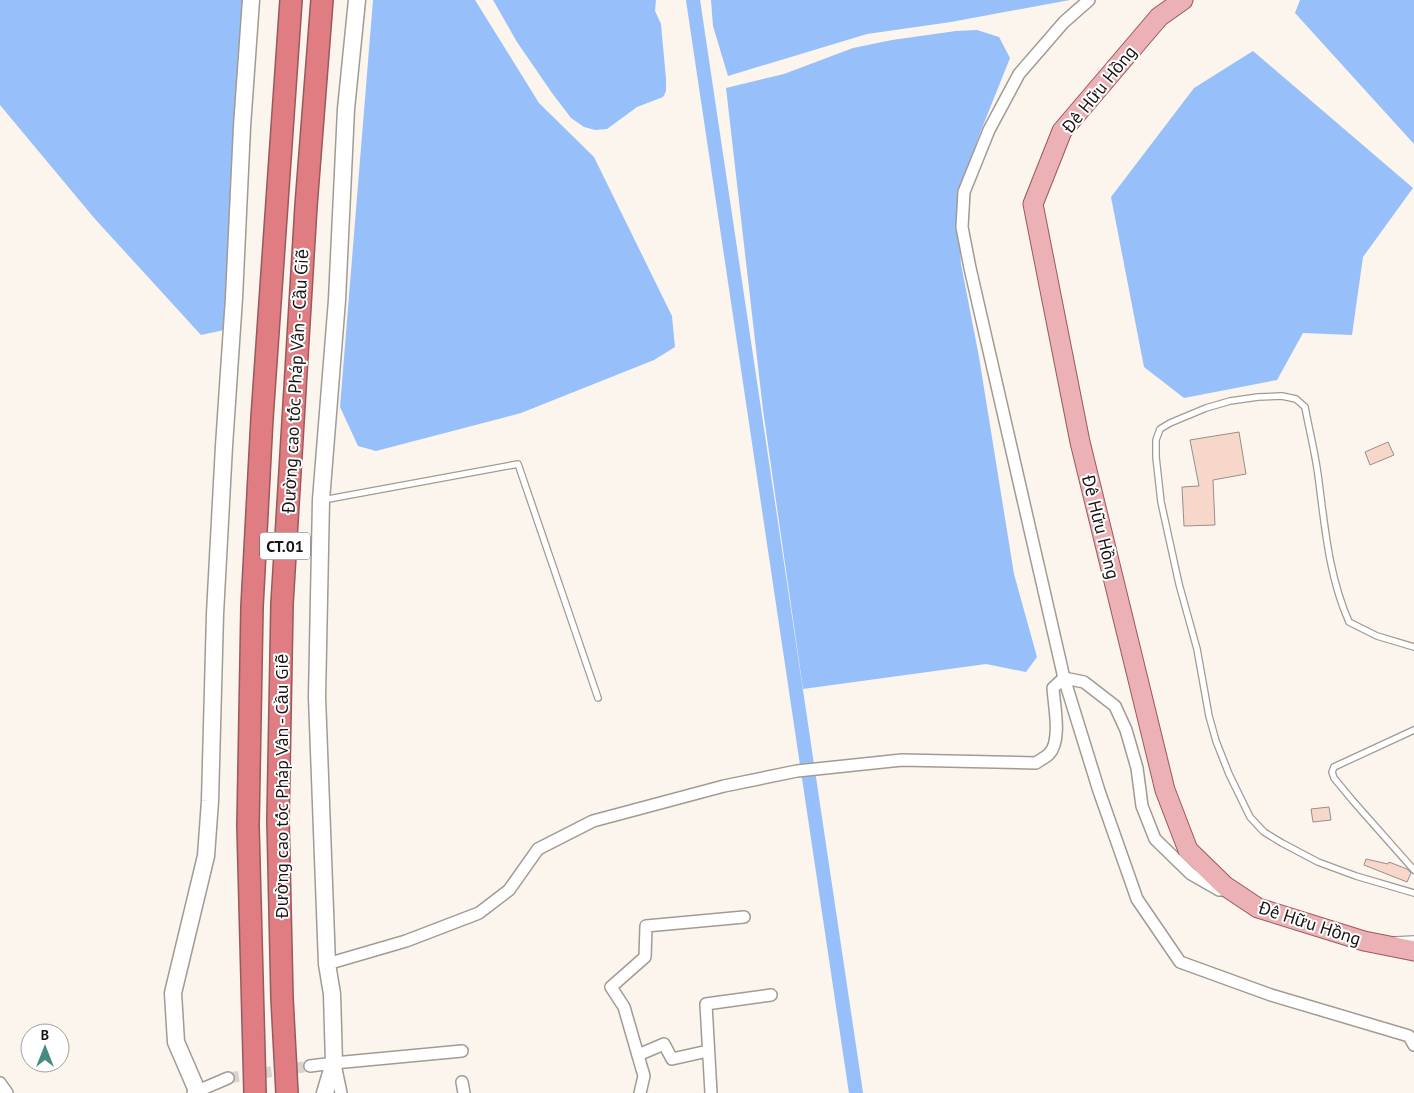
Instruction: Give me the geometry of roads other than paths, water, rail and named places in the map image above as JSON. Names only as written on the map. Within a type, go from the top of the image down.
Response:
[{"type":"highway","name":"Đường cao tốc Pháp Vân - Cầu Giẽ","points":[[255,1093],[248,826],[252,607],[265,381],[291,0]]},
{"type":"highway","name":"Đường cao tốc Pháp Vân - Cầu Giẽ","points":[[287,1093],[282,998],[278,820],[282,604],[306,206],[322,0]]},
{"type":"main road","name":"Đê Hữu Hồng","points":[[1184,0],[1159,17],[1062,132],[1033,204],[1080,442],[1165,790],[1188,850],[1225,886],[1258,908],[1364,941],[1414,951]]},
{"type":"street","points":[[228,1078],[196,1092],[176,1042],[173,993],[206,856],[210,801],[217,584],[224,446],[251,0]]},
{"type":"street","points":[[342,1093],[334,1063],[332,994],[327,964],[317,697],[320,500],[337,300],[346,109],[357,0]]},
{"type":"street","points":[[1089,0],[1064,22],[1019,74],[989,130],[964,192],[962,227],[1064,678],[1099,791],[1137,899],[1180,962],[1271,995],[1409,1036],[1414,1045]]},
{"type":"street","points":[[327,964],[406,941],[479,913],[509,890],[538,849],[593,821],[724,786],[797,771],[902,760],[1036,763],[1050,753],[1056,742],[1056,718],[1052,688],[1064,678]]},
{"type":"street","points":[[1064,678],[1084,682],[1115,706],[1126,730],[1137,768],[1142,806],[1156,839],[1190,874],[1219,890],[1233,891]]},
{"type":"street","points":[[640,1093],[644,1076],[624,1007],[611,987],[645,957],[646,926],[744,917]]},
{"type":"street","points":[[711,1093],[706,1004],[771,995]]},
{"type":"street","points":[[638,1055],[664,1044],[672,1060],[708,1051]]},
{"type":"street","points":[[310,1066],[462,1051]]},
{"type":"street","points":[[325,1093],[334,1063]]},
{"type":"street","points":[[0,1083],[6,1093]]},
{"type":"lane","points":[[1414,647],[1377,636],[1348,622],[1331,571],[1318,473],[1305,406],[1296,399],[1282,396],[1230,401],[1206,408],[1160,429],[1156,440],[1156,457],[1161,502],[1179,584],[1197,650],[1209,716],[1216,741],[1250,817],[1264,832],[1318,862],[1356,876],[1414,893]]},
{"type":"lane","points":[[320,500],[518,464],[598,698]]},
{"type":"lane","points":[[1414,730],[1334,767],[1332,772],[1334,778],[1352,801],[1414,870]]},
{"type":"lane","points":[[1364,941],[1414,939]]},
{"type":"water","points":[[0,0],[244,0],[238,53],[224,330],[201,335],[95,219],[0,105]]},
{"type":"water","points":[[373,0],[475,0],[539,103],[594,157],[672,316],[675,347],[654,360],[521,413],[376,451],[358,446],[340,407]]},
{"type":"water","points":[[493,0],[656,0],[655,11],[661,24],[666,79],[666,91],[663,97],[637,107],[607,129],[595,130],[584,127],[571,118],[552,93],[517,42]]},
{"type":"water","points":[[711,0],[1070,0],[951,22],[867,34],[728,76],[713,26]]},
{"type":"water","points":[[1300,0],[1414,0],[1414,144],[1295,13]]},
{"type":"water","points":[[977,30],[999,37],[1010,58],[961,187],[958,218],[961,264],[979,357],[1014,574],[1037,657],[1026,672],[986,664],[803,689],[763,410],[726,88],[784,74],[853,48],[892,40]]},
{"type":"water","points":[[1253,51],[1413,188],[1363,257],[1352,335],[1303,333],[1277,380],[1184,398],[1144,367],[1111,197],[1194,88]]},
{"type":"waterway","points":[[693,0],[856,1093]]},
{"type":"tunnel","points":[[228,1078],[310,1066]]}]
